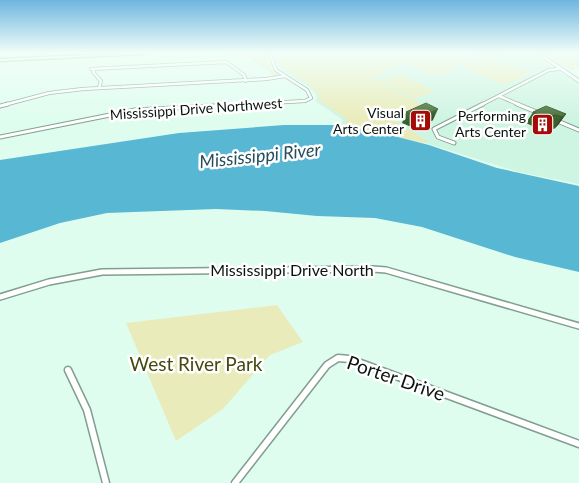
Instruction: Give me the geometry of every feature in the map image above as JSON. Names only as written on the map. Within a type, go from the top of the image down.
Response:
[{"type":"street","points":[[96,76],[101,81],[99,88]]},
{"type":"street","points":[[244,76],[246,81]]},
{"type":"street","points":[[0,106],[49,93],[99,88],[246,81],[285,76]]},
{"type":"street","name":"Mississippi Drive Northwest","points":[[0,137],[135,110],[305,101],[311,98],[310,93],[285,76]]},
{"type":"street","points":[[454,143],[438,137],[434,129],[538,76]]},
{"type":"street","points":[[499,96],[545,115]]},
{"type":"street","points":[[552,118],[579,130]]},
{"type":"street","name":"Mississippi Drive North","points":[[0,298],[49,282],[102,272],[373,268],[386,270],[579,326]]},
{"type":"street","name":"Porter Drive","points":[[234,483],[327,365],[334,359],[344,357],[579,444]]},
{"type":"street","points":[[68,370],[75,380],[85,404],[106,483]]},
{"type":"shaded area","points":[[291,76],[566,76],[579,83],[579,184],[519,172],[429,144],[341,125],[343,120],[315,101],[317,97],[309,87]]},
{"type":"green space","points":[[294,76],[379,76],[375,78],[424,106],[404,113],[399,112],[390,118],[427,141],[426,143],[345,125],[347,119],[318,100],[319,95],[308,84]]},
{"type":"green space","points":[[396,76],[404,76],[435,91],[414,99],[381,80]]},
{"type":"green space","points":[[481,76],[525,76],[507,84]]},
{"type":"green space","name":"West River Park","points":[[277,305],[303,342],[270,355],[223,409],[176,441],[126,323]]},
{"type":"water","name":"Mississippi River","points":[[284,125],[341,125],[386,134],[429,145],[497,168],[579,186],[579,272],[515,257],[422,227],[375,218],[317,216],[265,211],[216,209],[107,213],[60,223],[0,243],[0,160],[179,133]]},
{"type":"building","points":[[426,103],[438,109],[432,112],[412,115],[406,112]]},
{"type":"building","points":[[546,106],[566,114],[562,117],[555,115],[548,119],[533,112]]},
{"type":"place","name":"Visual Arts Center","points":[[420,121]]},
{"type":"place","name":"Performing Arts Center","points":[[542,124]]}]
